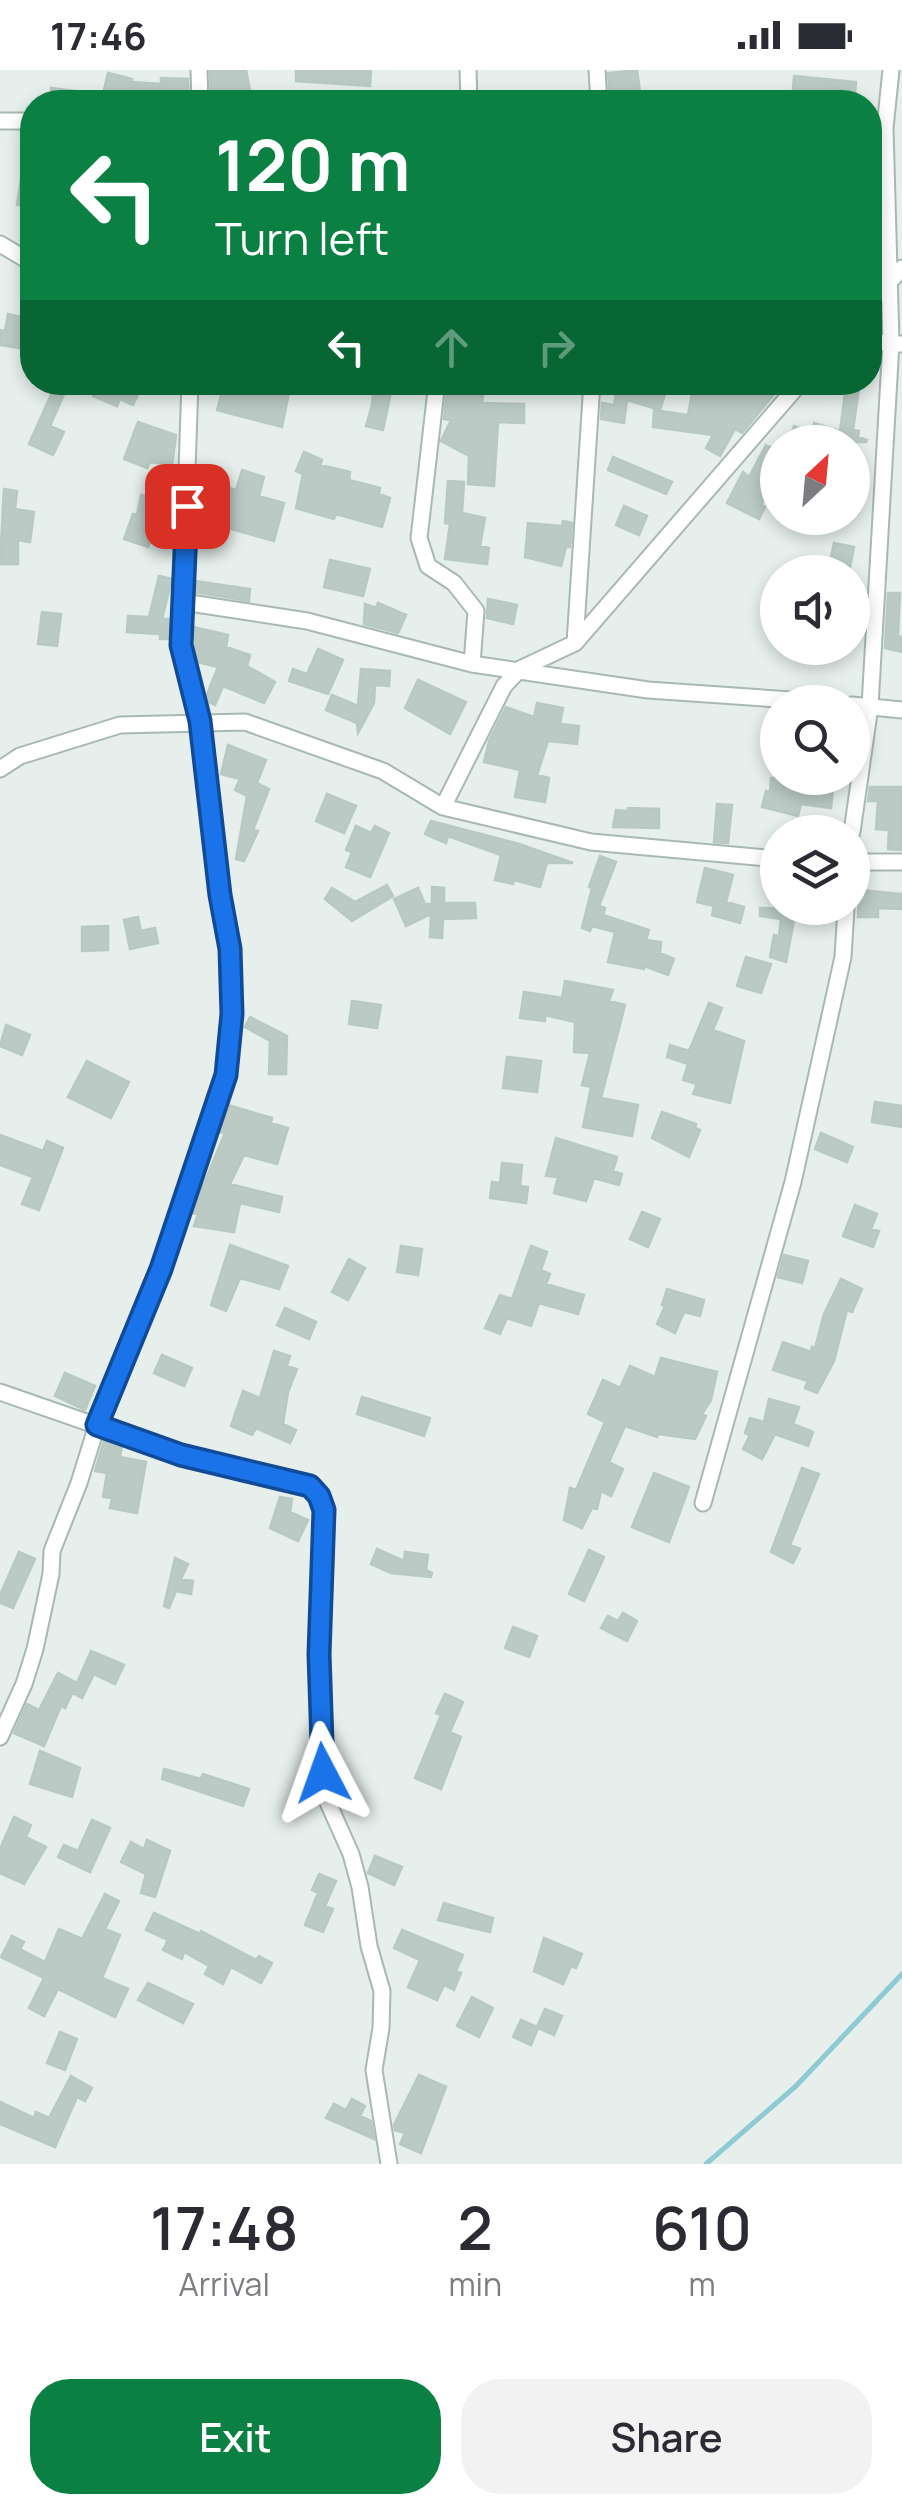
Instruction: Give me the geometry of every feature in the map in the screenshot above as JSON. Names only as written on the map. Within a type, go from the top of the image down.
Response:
[{"type":"street","points":[[882,107],[891,70]]},
{"type":"street","points":[[882,206],[896,344],[870,706],[902,710]]},
{"type":"street","points":[[882,291],[902,268]]},
{"type":"street","points":[[0,1737],[36,1649],[52,1550],[97,1425],[161,1269],[226,1075],[232,1014],[230,949],[200,721],[181,645],[190,395]]},
{"type":"street","points":[[436,395],[419,538],[428,566],[454,583],[476,610],[472,664]]},
{"type":"street","points":[[575,643],[591,395]]},
{"type":"street","points":[[443,807],[504,686],[520,669],[575,643],[791,395]]},
{"type":"street","points":[[183,602],[307,620],[472,664],[648,690],[760,698]]},
{"type":"street","points":[[0,768],[20,756],[120,725],[245,722],[383,771],[443,807],[591,842],[760,857]]},
{"type":"street","points":[[870,862],[902,862]]},
{"type":"street","points":[[703,1503],[793,1182],[843,957],[845,925]]},
{"type":"street","points":[[0,1392],[181,1455],[310,1486],[319,1496],[324,1510],[320,1748],[326,1798],[351,1854],[382,1991],[382,2028],[374,2070],[389,2164]]},
{"type":"building","points":[[210,70],[246,70],[250,90],[211,90]]},
{"type":"building","points":[[296,70],[371,70],[370,86],[296,81]]},
{"type":"building","points":[[637,70],[640,90],[609,90],[608,73]]},
{"type":"building","points":[[108,73],[132,82],[161,84],[161,78],[188,79],[188,90],[104,90]]},
{"type":"building","points":[[794,76],[856,82],[855,90],[793,90]]},
{"type":"building","points":[[8,314],[20,317],[19,348],[0,345],[0,330],[5,331]]},
{"type":"building","points":[[51,395],[64,395],[50,426],[64,432],[53,455],[29,444]]},
{"type":"building","points":[[138,395],[133,405],[120,399],[117,406],[93,396]]},
{"type":"building","points":[[221,395],[288,395],[282,427],[217,410]]},
{"type":"building","points":[[373,395],[390,395],[383,430],[366,426]]},
{"type":"building","points":[[447,395],[483,395],[482,403],[524,404],[524,423],[498,422],[494,486],[468,484],[469,456],[441,441],[451,420],[444,419]]},
{"type":"building","points":[[616,395],[665,395],[660,410],[627,400],[624,423],[601,419],[602,403],[614,405]]},
{"type":"building","points":[[692,395],[773,395],[742,433],[735,429],[720,456],[706,448],[713,435],[653,427],[654,410],[688,415]]},
{"type":"building","points":[[845,395],[858,395],[854,425],[841,425]]},
{"type":"building","points":[[138,422],[176,435],[172,465],[150,462],[147,468],[124,459]]},
{"type":"building","points":[[304,452],[322,460],[320,465],[350,472],[349,480],[380,488],[379,494],[390,498],[382,527],[296,508],[303,474],[296,471]]},
{"type":"building","points":[[760,456],[759,519],[727,503],[743,472],[749,477]]},
{"type":"building","points":[[613,457],[672,482],[666,494],[608,470]]},
{"type":"building","points":[[242,470],[264,477],[259,496],[284,503],[274,541],[203,521],[205,512],[200,511],[208,482],[236,490]]},
{"type":"building","points":[[448,481],[464,482],[462,513],[485,518],[480,546],[489,548],[487,564],[445,559],[450,524],[445,523]]},
{"type":"building","points":[[4,489],[17,491],[15,509],[34,512],[30,542],[18,540],[18,564],[0,564]]},
{"type":"building","points":[[141,495],[175,503],[168,539],[153,534],[148,547],[124,539],[133,514],[137,515]]},
{"type":"building","points":[[624,506],[647,516],[639,535],[616,525]]},
{"type":"building","points":[[563,521],[572,523],[570,547],[566,547],[561,566],[525,557],[528,523],[562,526]]},
{"type":"building","points":[[834,543],[854,547],[852,555],[832,555]]},
{"type":"building","points":[[330,560],[370,569],[363,596],[324,587]]},
{"type":"building","points":[[159,576],[172,579],[162,619],[171,619],[170,639],[160,639],[160,634],[127,632],[128,616],[149,617]]},
{"type":"building","points":[[195,581],[250,589],[249,601],[194,592]]},
{"type":"building","points":[[888,593],[900,593],[898,636],[902,637],[902,652],[885,648]]},
{"type":"building","points":[[488,599],[517,605],[513,624],[487,618]]},
{"type":"building","points":[[378,603],[406,615],[398,633],[364,624],[365,604],[376,608]]},
{"type":"building","points":[[42,612],[61,614],[57,646],[38,644]]},
{"type":"building","points":[[193,627],[228,635],[226,647],[250,655],[247,666],[275,682],[264,703],[223,686],[215,705],[207,701],[218,667],[197,662]]},
{"type":"building","points":[[318,649],[343,660],[328,694],[289,681],[293,669],[307,674]]},
{"type":"building","points":[[361,669],[390,671],[389,686],[375,685],[374,703],[358,733],[357,723],[326,710],[332,695],[358,706]]},
{"type":"building","points":[[418,680],[466,702],[450,734],[405,708]]},
{"type":"building","points":[[537,703],[563,708],[560,724],[579,726],[577,744],[548,741],[537,775],[549,778],[545,802],[515,797],[520,770],[484,762],[489,741],[506,707],[534,717]]},
{"type":"building","points":[[228,745],[266,760],[257,783],[269,789],[253,830],[258,831],[244,861],[236,859],[247,796],[235,790],[240,779],[221,774]]},
{"type":"building","points":[[870,787],[902,787],[901,850],[888,849],[889,830],[876,829],[878,801],[868,801]]},
{"type":"building","points":[[327,794],[356,806],[344,833],[316,821]]},
{"type":"building","points":[[765,795],[832,795],[831,808],[801,804],[798,815],[762,807]]},
{"type":"building","points":[[717,804],[732,805],[728,843],[714,842]]},
{"type":"building","points":[[659,809],[659,828],[613,827],[616,810]]},
{"type":"building","points":[[431,821],[573,863],[547,863],[540,887],[495,880],[501,855],[448,836],[446,843],[425,834]]},
{"type":"building","points":[[356,826],[371,833],[375,826],[389,833],[370,877],[346,867],[352,852],[346,850]]},
{"type":"building","points":[[600,856],[616,862],[599,906],[605,908],[603,915],[649,930],[646,940],[661,942],[660,953],[674,959],[668,975],[644,966],[608,962],[615,932],[592,926],[590,931],[582,928],[592,888],[589,887]]},
{"type":"building","points":[[705,868],[733,875],[726,902],[744,907],[740,923],[712,915],[714,906],[697,902]]},
{"type":"building","points":[[387,885],[393,896],[352,921],[325,899],[332,888],[355,902]]},
{"type":"building","points":[[432,887],[444,888],[444,903],[475,903],[476,918],[443,919],[442,938],[430,937],[431,914],[406,926],[394,899],[418,888],[425,904],[432,904]]},
{"type":"building","points":[[870,891],[902,894],[902,909],[878,908],[878,917],[870,917]]},
{"type":"building","points":[[138,917],[141,931],[155,928],[158,943],[130,949],[124,920]]},
{"type":"building","points":[[780,925],[793,925],[786,962],[770,957],[774,935],[779,936]]},
{"type":"building","points":[[108,926],[108,950],[82,951],[82,927]]},
{"type":"building","points":[[746,957],[771,964],[761,993],[737,986]]},
{"type":"building","points":[[565,981],[613,990],[609,1001],[625,1005],[601,1098],[638,1105],[632,1136],[583,1127],[591,1087],[582,1085],[590,1053],[574,1052],[575,1022],[545,1015],[545,1021],[520,1018],[524,992],[562,998]]},
{"type":"building","points":[[352,1001],[381,1005],[377,1028],[349,1024]]},
{"type":"building","points":[[709,1003],[722,1008],[713,1030],[744,1041],[730,1103],[693,1094],[697,1084],[683,1080],[688,1064],[667,1057],[670,1045],[689,1051]]},
{"type":"building","points":[[250,1017],[287,1036],[286,1074],[269,1074],[270,1041],[245,1027]]},
{"type":"building","points":[[6,1025],[30,1035],[22,1055],[0,1046]]},
{"type":"building","points":[[507,1057],[541,1061],[537,1092],[503,1088]]},
{"type":"building","points":[[87,1061],[129,1082],[111,1118],[68,1097]]},
{"type":"building","points":[[875,1102],[902,1106],[902,1127],[872,1122]]},
{"type":"building","points":[[228,1105],[272,1118],[271,1123],[288,1128],[277,1164],[244,1155],[230,1184],[282,1197],[279,1212],[240,1203],[234,1232],[194,1226],[198,1214],[192,1213],[225,1133],[219,1132]]},
{"type":"building","points":[[662,1112],[696,1124],[695,1128],[700,1130],[689,1157],[652,1138]]},
{"type":"building","points":[[821,1133],[853,1147],[847,1162],[815,1149]]},
{"type":"building","points":[[0,1135],[43,1151],[47,1141],[63,1148],[39,1210],[22,1204],[33,1177],[0,1165]]},
{"type":"building","points":[[556,1138],[617,1157],[613,1171],[622,1174],[619,1185],[594,1178],[586,1201],[554,1193],[558,1177],[546,1176]]},
{"type":"building","points":[[502,1163],[522,1165],[520,1186],[528,1187],[526,1203],[490,1198],[492,1182],[500,1183]]},
{"type":"building","points":[[855,1205],[877,1214],[871,1229],[879,1231],[873,1247],[843,1236]]},
{"type":"building","points":[[642,1212],[660,1219],[648,1247],[630,1239]]},
{"type":"building","points":[[230,1245],[288,1266],[279,1289],[240,1278],[226,1311],[211,1305]]},
{"type":"building","points":[[401,1246],[422,1249],[418,1275],[397,1272]]},
{"type":"building","points":[[531,1246],[547,1252],[541,1270],[550,1274],[546,1284],[584,1295],[578,1314],[539,1303],[531,1326],[507,1318],[500,1334],[485,1328],[500,1295],[512,1299]]},
{"type":"building","points":[[784,1255],[808,1261],[802,1283],[778,1277]]},
{"type":"building","points":[[349,1259],[365,1268],[348,1300],[332,1292]]},
{"type":"building","points":[[841,1279],[862,1289],[852,1312],[847,1310],[834,1361],[817,1393],[805,1388],[808,1381],[773,1370],[783,1342],[811,1352],[815,1348],[824,1314]]},
{"type":"building","points":[[667,1289],[704,1300],[700,1316],[684,1312],[675,1333],[657,1324]]},
{"type":"building","points":[[285,1308],[316,1322],[309,1339],[277,1325]]},
{"type":"building","points":[[274,1351],[290,1356],[287,1366],[297,1369],[288,1392],[283,1424],[296,1430],[290,1443],[256,1428],[252,1435],[231,1426],[243,1391],[260,1398]]},
{"type":"building","points":[[162,1355],[192,1368],[184,1386],[154,1373]]},
{"type":"building","points":[[661,1358],[717,1372],[711,1400],[702,1414],[706,1416],[695,1439],[658,1434],[657,1437],[625,1426],[609,1462],[623,1469],[611,1496],[601,1491],[597,1509],[592,1508],[582,1528],[564,1520],[570,1488],[576,1490],[605,1422],[588,1414],[603,1380],[620,1388],[630,1366],[655,1377]]},
{"type":"building","points":[[65,1373],[95,1386],[85,1410],[55,1396]]},
{"type":"building","points":[[362,1397],[430,1418],[424,1436],[357,1414]]},
{"type":"building","points":[[769,1399],[799,1407],[793,1424],[813,1432],[808,1446],[775,1434],[762,1459],[743,1449],[750,1435],[745,1433],[750,1418],[764,1422]]},
{"type":"building","points":[[104,1440],[122,1446],[120,1457],[146,1462],[137,1513],[110,1508],[112,1498],[103,1497],[107,1473],[95,1471]]},
{"type":"building","points":[[802,1468],[819,1474],[790,1545],[800,1549],[793,1563],[771,1552]]},
{"type":"building","points":[[654,1473],[689,1487],[669,1542],[632,1527]]},
{"type":"building","points":[[280,1497],[292,1499],[290,1512],[308,1520],[298,1541],[270,1528]]},
{"type":"building","points":[[377,1549],[404,1561],[405,1552],[428,1555],[426,1570],[432,1573],[431,1577],[391,1573],[371,1564]]},
{"type":"building","points":[[589,1550],[604,1557],[584,1601],[569,1594]]},
{"type":"building","points":[[19,1552],[35,1559],[13,1608],[0,1603],[0,1595]]},
{"type":"building","points":[[175,1558],[188,1564],[181,1579],[193,1581],[191,1594],[176,1591],[169,1608],[164,1606]]},
{"type":"building","points":[[623,1613],[637,1621],[627,1641],[601,1628],[608,1616],[618,1621]]},
{"type":"building","points":[[513,1627],[537,1636],[529,1657],[505,1648]]},
{"type":"building","points":[[91,1651],[124,1665],[115,1684],[94,1674],[82,1698],[73,1693],[75,1687],[65,1708],[61,1706],[44,1746],[14,1733],[27,1704],[39,1710],[58,1673],[77,1683]]},
{"type":"building","points":[[445,1694],[463,1702],[450,1732],[461,1737],[441,1789],[415,1778],[441,1715],[436,1713]]},
{"type":"building","points":[[40,1751],[80,1768],[72,1797],[30,1784]]},
{"type":"building","points":[[164,1769],[201,1779],[203,1774],[249,1789],[243,1806],[162,1779]]},
{"type":"building","points":[[14,1817],[31,1825],[26,1837],[46,1847],[24,1884],[0,1873],[0,1849]]},
{"type":"building","points":[[92,1820],[110,1828],[90,1872],[58,1857],[64,1845],[78,1851]]},
{"type":"building","points":[[147,1840],[170,1851],[155,1897],[141,1893],[146,1874],[121,1862],[131,1842],[144,1849]]},
{"type":"building","points":[[375,1856],[402,1867],[394,1885],[368,1873]]},
{"type":"building","points":[[319,1874],[336,1881],[325,1906],[333,1909],[323,1932],[305,1925],[318,1893],[312,1890]]},
{"type":"building","points":[[105,1894],[119,1901],[105,1929],[120,1935],[102,1978],[128,1989],[115,2017],[58,1989],[44,2016],[29,2008],[44,1978],[1,1957],[12,1936],[24,1942],[20,1949],[45,1962],[59,1929],[82,1939]]},
{"type":"building","points":[[444,1903],[493,1918],[490,1932],[438,1920]]},
{"type":"building","points":[[154,1913],[200,1934],[201,1931],[256,1960],[259,1956],[272,1963],[261,1983],[231,1967],[223,1984],[205,1974],[209,1966],[184,1952],[182,1959],[163,1950],[168,1940],[146,1930]]},
{"type":"building","points":[[402,1930],[463,1955],[454,1990],[444,1985],[437,2000],[408,1987],[420,1960],[394,1948]]},
{"type":"building","points":[[544,1938],[582,1954],[563,1984],[534,1971]]},
{"type":"building","points":[[148,1983],[193,2004],[183,2023],[138,2000]]},
{"type":"building","points":[[472,1997],[493,2008],[479,2037],[457,2026]]},
{"type":"building","points":[[545,2009],[562,2016],[554,2035],[538,2028],[531,2045],[513,2037],[521,2020],[537,2027]]},
{"type":"building","points":[[60,2032],[77,2039],[65,2070],[47,2063]]},
{"type":"building","points":[[419,2075],[446,2087],[421,2153],[400,2144],[405,2133],[395,2130],[394,2125]]},
{"type":"building","points":[[71,2076],[92,2088],[85,2101],[77,2097],[55,2147],[0,2124],[0,2102],[34,2118],[36,2112],[49,2118]]},
{"type":"building","points":[[352,2099],[365,2106],[360,2116],[371,2121],[374,2139],[326,2118],[334,2104],[346,2110]]},
{"type":"waterway","points":[[706,2164],[796,2086],[902,1974]]},
{"type":"route","points":[[187,506],[181,645],[200,721],[230,949],[232,1014],[226,1075],[161,1269],[97,1425],[181,1455],[310,1486],[319,1496],[324,1510],[319,1654],[323,1773]]}]
